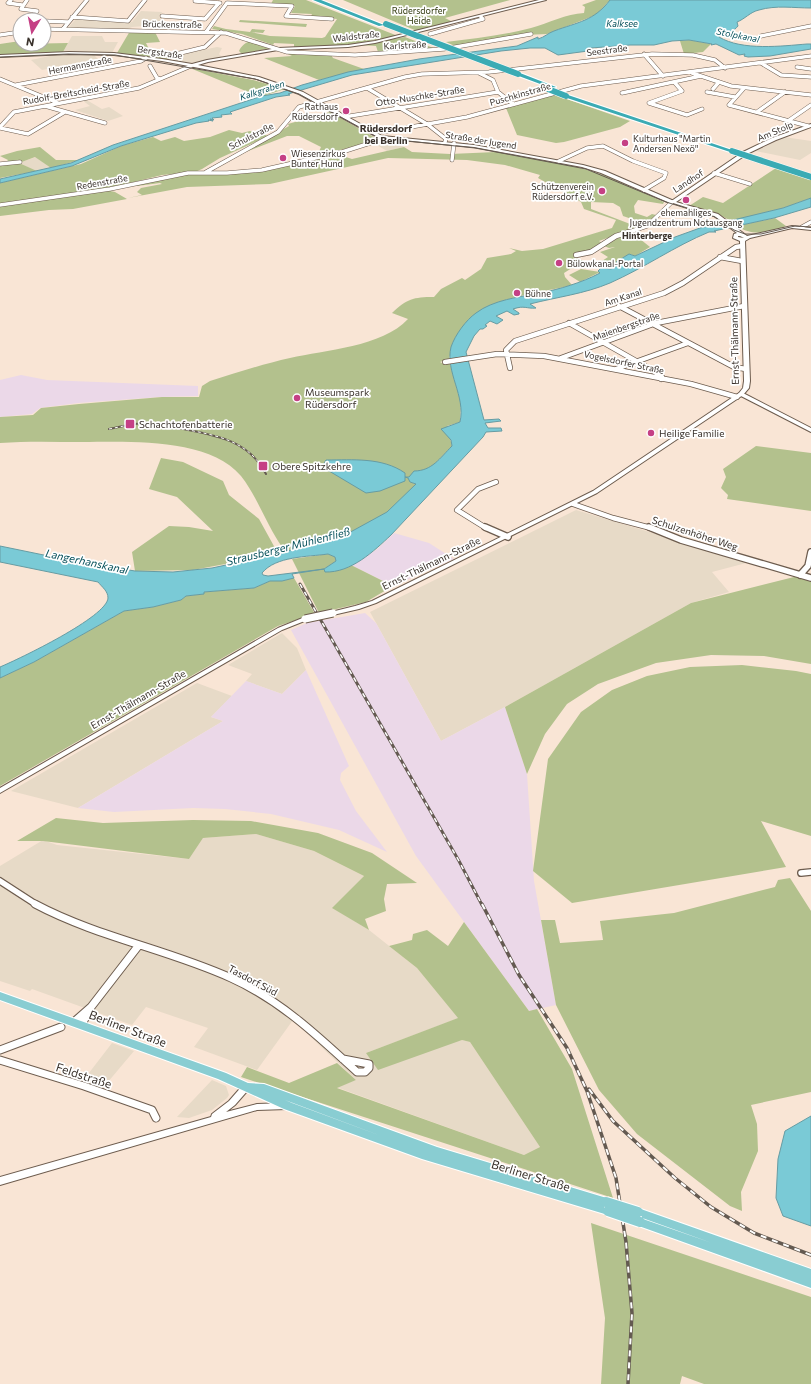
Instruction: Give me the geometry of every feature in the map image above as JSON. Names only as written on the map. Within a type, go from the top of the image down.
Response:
[{"type":"highway","points":[[316,0],[384,24]]},
{"type":"highway","points":[[325,0],[568,95],[811,177]]},
{"type":"highway","points":[[734,150],[811,173]]},
{"type":"main road","name":"Waldstraße","points":[[278,48],[367,44],[481,17],[544,0]]},
{"type":"main road","name":"Rudolf-Breitscheid-Straße","points":[[191,66],[210,60],[278,48]]},
{"type":"main road","name":"Bergstraße","points":[[0,56],[85,53],[146,58],[278,84],[315,100],[376,136],[386,138]]},
{"type":"main road","name":"Am Stolp","points":[[745,153],[774,139],[809,125]]},
{"type":"main road","name":"Straße der Jugend","points":[[386,138],[454,143],[559,161],[595,169],[672,202],[723,219],[737,229],[742,240]]},
{"type":"main road","name":"Landhof","points":[[672,202],[745,153]]},
{"type":"main road","points":[[742,240],[748,237],[791,228],[802,227],[811,229]]},
{"type":"main road","name":"Ernst-Thälmann-Straße","points":[[2,790],[280,629],[305,619],[333,614],[369,604],[573,504],[622,476],[739,396],[746,388],[742,240]]},
{"type":"main road","name":"Vogelsdorfer Straße","points":[[739,396],[811,430]]},
{"type":"main road","name":"Berliner Straße","points":[[0,996],[78,1023],[246,1087],[288,1106],[426,1156],[607,1206]]},
{"type":"main road","points":[[204,1121],[227,1108],[246,1087]]},
{"type":"main road","name":"Berliner Straße","points":[[246,1087],[260,1088],[435,1151],[607,1206],[811,1274]]},
{"type":"main road","points":[[1,1182],[204,1121],[262,1106],[288,1106]]},
{"type":"main road","name":"Berliner Straße","points":[[639,1217],[811,1283]]},
{"type":"street","points":[[11,0],[8,3],[22,5]]},
{"type":"street","points":[[22,5],[27,0]]},
{"type":"street","points":[[63,28],[87,0]]},
{"type":"street","name":"Brückenstraße","points":[[72,17],[128,20],[145,0],[141,0]]},
{"type":"street","points":[[195,1],[292,6],[286,16],[332,18]]},
{"type":"street","name":"Brückenstraße","points":[[162,16],[205,19],[219,3]]},
{"type":"street","points":[[206,32],[227,3]]},
{"type":"street","points":[[22,5],[22,9],[37,10],[36,12]]},
{"type":"street","name":"Waldstraße","points":[[430,34],[483,19],[481,17]]},
{"type":"street","points":[[52,21],[68,22]]},
{"type":"street","points":[[761,36],[811,26]]},
{"type":"street","points":[[806,28],[810,31]]},
{"type":"street","name":"Brückenstraße","points":[[52,29],[221,32],[242,36],[278,48]]},
{"type":"street","points":[[168,56],[205,47],[221,32]]},
{"type":"street","points":[[0,35],[12,33]]},
{"type":"street","name":"Karlstraße","points":[[278,48],[296,53],[324,55],[416,52],[486,44],[531,34]]},
{"type":"street","points":[[644,54],[663,76]]},
{"type":"street","name":"Seestraße","points":[[367,88],[422,74],[489,72],[644,54],[693,55],[715,60],[725,68]]},
{"type":"street","name":"Puschkinstraße","points":[[383,132],[467,117],[581,86],[811,56]]},
{"type":"street","name":"Hermannstraße","points":[[16,85],[141,61],[146,58]]},
{"type":"street","points":[[761,63],[781,75],[811,77]]},
{"type":"street","points":[[150,66],[157,78],[160,79]]},
{"type":"street","name":"Rudolf-Breitscheid-Straße","points":[[0,127],[14,112],[138,88],[191,66]]},
{"type":"street","points":[[797,67],[811,69]]},
{"type":"street","points":[[486,76],[489,72]]},
{"type":"street","points":[[691,72],[719,82],[744,88],[811,95]]},
{"type":"street","points":[[476,73],[493,80],[498,92],[513,104]]},
{"type":"street","points":[[622,93],[676,83],[702,76]]},
{"type":"street","points":[[0,79],[58,103]]},
{"type":"street","points":[[713,89],[719,82]]},
{"type":"street","points":[[676,83],[682,91],[649,103],[687,115],[702,109]]},
{"type":"street","points":[[367,88],[427,124],[446,139],[445,142]]},
{"type":"street","name":"Schulstraße","points":[[206,172],[230,156],[278,132],[283,128],[293,112],[299,107],[315,100],[367,88]]},
{"type":"street","points":[[744,88],[729,105],[809,125]]},
{"type":"street","name":"Otto-Nuschke-Straße","points":[[344,116],[498,92]]},
{"type":"street","points":[[707,92],[735,97]]},
{"type":"street","points":[[757,112],[785,92]]},
{"type":"street","points":[[788,120],[811,105]]},
{"type":"street","points":[[45,106],[105,123]]},
{"type":"street","points":[[0,127],[28,134],[65,112]]},
{"type":"street","name":"Straße der Jugend","points":[[206,172],[240,172],[273,168],[342,152],[386,138]]},
{"type":"street","points":[[452,160],[454,143]]},
{"type":"street","points":[[559,161],[570,154],[600,145],[666,173],[666,176],[644,190]]},
{"type":"street","points":[[0,164],[20,162]]},
{"type":"street","name":"Redenstraße","points":[[0,205],[110,189],[178,175],[206,172]]},
{"type":"street","name":"Landhof","points":[[714,173],[750,184]]},
{"type":"street","points":[[576,255],[591,252],[616,236],[647,226],[672,202]]},
{"type":"street","points":[[802,227],[811,222]]},
{"type":"street","name":"Am Kanal","points":[[506,352],[509,345],[515,341],[668,291],[736,247],[742,240]]},
{"type":"street","points":[[720,257],[742,261]]},
{"type":"street","points":[[619,306],[734,367],[746,369]]},
{"type":"street","name":"Maienbergstraße","points":[[561,358],[653,324],[744,306]]},
{"type":"street","points":[[569,323],[652,370],[662,377],[661,379]]},
{"type":"street","points":[[616,370],[688,343]]},
{"type":"street","points":[[506,352],[510,368]]},
{"type":"street","name":"Vogelsdorfer Straße","points":[[445,362],[470,356],[506,352],[561,358],[739,396]]},
{"type":"street","points":[[496,482],[478,489],[456,510],[487,529],[508,536]]},
{"type":"street","name":"Schulzenhöher Weg","points":[[573,504],[613,518],[645,526],[681,540],[811,578]]},
{"type":"street","points":[[800,575],[808,566],[811,552]]},
{"type":"street","points":[[801,873],[811,872]]},
{"type":"street","name":"Tasdorf Süd","points":[[0,881],[26,900],[62,919],[211,970],[268,997],[299,1019],[343,1059]]},
{"type":"street","points":[[78,1023],[87,1017],[91,1007],[139,945]]},
{"type":"street","points":[[0,1050],[61,1027]]},
{"type":"street","name":"Feldstraße","points":[[0,1060],[84,1086],[152,1110],[156,1118]]},
{"type":"shaded area","points":[[141,11],[162,12],[159,17],[163,18],[157,25],[132,27],[128,29],[68,28],[76,19],[132,22]]},
{"type":"shaded area","points":[[72,36],[102,36],[105,42],[118,42],[112,53],[63,52]]},
{"type":"shaded area","points":[[217,47],[222,48],[219,54],[222,57],[191,63],[163,58]]},
{"type":"shaded area","points":[[93,54],[98,59],[42,70],[31,60],[54,55]]},
{"type":"shaded area","points":[[85,99],[102,109],[109,107],[123,116],[108,121],[75,110],[90,106],[82,100]]},
{"type":"shaded area","points":[[784,137],[811,141],[811,153],[800,160],[756,151]]},
{"type":"shaded area","points":[[393,141],[404,147],[387,151],[375,144]]},
{"type":"shaded area","points":[[36,157],[51,168],[37,171],[18,163]]},
{"type":"shaded area","points":[[21,375],[47,380],[198,386],[198,396],[160,397],[78,403],[40,408],[32,414],[0,417],[0,380]]},
{"type":"shaded area","points":[[576,510],[750,562],[712,572],[729,592],[691,603],[441,741],[370,612]]},
{"type":"shaded area","points":[[394,533],[429,543],[454,559],[393,586],[351,565],[376,550]]},
{"type":"shaded area","points":[[365,613],[376,623],[441,741],[505,707],[527,774],[534,881],[556,1005],[529,1011],[416,856],[291,630],[307,623]]},
{"type":"shaded area","points":[[282,633],[297,648],[306,670],[282,694],[246,681],[252,674],[228,665]]},
{"type":"shaded area","points":[[306,670],[349,766],[341,773],[340,780],[356,811],[387,852],[339,830],[271,814],[225,809],[193,808],[114,812],[78,808],[223,721],[211,717],[246,681],[282,694]]},
{"type":"shaded area","points":[[197,683],[232,696],[211,717],[223,721],[78,808],[11,791]]},
{"type":"shaded area","points":[[256,834],[314,851],[364,876],[333,908],[369,930],[417,968],[459,1018],[366,1053],[462,1040],[470,1042],[540,1147],[524,1155],[336,1087],[356,1080],[293,1020],[257,1070],[194,1047],[208,1028],[146,1007],[132,1025],[32,989],[30,991],[0,981],[0,866],[43,840],[57,845],[189,859],[203,838]]},
{"type":"shaded area","points":[[112,1043],[134,1051],[102,1089],[82,1082]]},
{"type":"shaded area","points":[[212,1080],[226,1086],[229,1095],[227,1098],[212,1110],[189,1118],[177,1117]]},
{"type":"green space","points":[[273,0],[306,0],[398,36],[347,45],[294,47],[294,44],[274,43],[273,45],[242,34],[212,29],[214,26],[250,32],[252,29],[265,30],[263,33],[251,32],[270,36],[322,38],[325,37],[337,19],[311,16],[312,14],[291,13],[295,6],[271,4]]},
{"type":"green space","name":"Rüdersdorfer Heide","points":[[343,0],[510,0],[445,18],[453,22],[417,31]]},
{"type":"green space","points":[[596,0],[610,0],[596,15],[547,34],[524,35],[457,47],[446,42],[511,33],[531,28],[564,17],[584,13],[585,7],[582,5]]},
{"type":"green space","points":[[240,20],[307,24],[306,27],[239,22]]},
{"type":"green space","points":[[130,31],[155,32],[160,42],[146,43],[152,55],[170,59],[167,60],[117,53]]},
{"type":"green space","points":[[405,37],[436,49],[378,52],[376,46],[359,45]]},
{"type":"green space","points":[[689,40],[711,44],[703,52],[684,54],[680,41]]},
{"type":"green space","points":[[251,41],[271,48],[242,54],[239,51],[241,47]]},
{"type":"green space","points":[[12,42],[12,52],[52,52],[52,43],[68,43],[63,52],[0,55],[0,44]]},
{"type":"green space","points":[[279,50],[298,55],[331,55],[333,58],[364,69],[319,80],[264,58],[292,56]]},
{"type":"green space","points":[[190,68],[253,80],[285,89],[260,97]]},
{"type":"green space","points":[[555,95],[630,121],[620,127],[556,143],[517,135],[506,108]]},
{"type":"green space","points":[[330,112],[379,140],[317,156],[321,147],[299,136],[287,136],[235,156],[289,126],[288,124]]},
{"type":"green space","points":[[229,130],[242,133],[250,131],[269,136],[220,158],[195,172],[162,175],[106,189],[0,204],[0,183],[81,164],[121,146],[153,137],[161,141],[175,137],[184,141],[210,137]]},
{"type":"green space","points":[[40,147],[56,160],[80,160],[51,168],[35,157],[19,163],[37,171],[0,178],[0,165],[4,164],[8,160],[0,156]]},
{"type":"green space","name":"Museumspark Rüdersdorf","points":[[404,147],[412,152],[450,154],[496,152],[574,166],[607,176],[664,202],[663,204],[638,200],[634,206],[635,213],[647,217],[652,214],[656,215],[646,224],[623,216],[620,207],[613,203],[591,202],[591,209],[638,227],[599,241],[602,243],[592,250],[573,255],[583,261],[564,273],[565,277],[572,285],[497,303],[481,311],[467,323],[456,338],[449,359],[440,362],[444,364],[450,362],[461,403],[460,422],[447,426],[452,446],[434,465],[423,471],[410,482],[416,484],[415,487],[387,512],[377,519],[345,535],[286,552],[241,476],[227,463],[209,454],[188,448],[144,442],[0,443],[0,417],[33,415],[41,408],[79,404],[162,397],[199,397],[202,386],[210,381],[280,360],[336,350],[368,342],[384,336],[408,319],[392,313],[406,302],[415,298],[434,297],[441,289],[462,278],[465,280],[481,269],[487,258],[511,254],[516,251],[509,248],[522,251],[543,249],[612,228],[616,220],[584,209],[581,202],[538,178],[540,175],[505,165],[467,160],[388,158],[270,184],[187,187],[128,198],[142,195],[137,192],[141,188],[162,184],[137,186],[135,184],[191,174],[252,172],[337,154],[352,159]]},
{"type":"green space","points":[[776,168],[811,179],[811,198],[783,208],[731,221],[720,215],[689,206],[703,197],[723,203]]},
{"type":"green space","points":[[106,190],[115,192],[127,199],[73,209],[49,210],[0,216],[0,206]]},
{"type":"green space","points":[[775,218],[786,226],[768,232],[755,232],[737,226]]},
{"type":"green space","points":[[632,233],[637,234],[643,239],[640,239],[650,247],[635,256],[630,254],[616,261],[618,265],[609,268],[585,265],[602,261],[608,257],[600,252],[615,247],[609,248],[604,246],[621,236]]},
{"type":"green space","points":[[581,269],[600,272],[580,282],[569,275]]},
{"type":"green space","points":[[756,446],[811,453],[811,511],[727,499],[728,495],[721,488],[726,477],[723,469]]},
{"type":"green space","points":[[161,458],[183,462],[223,481],[229,495],[259,519],[275,548],[266,550],[273,555],[193,570],[135,571],[132,552],[169,526],[189,527],[213,531],[177,497],[149,489]]},
{"type":"green space","points":[[328,554],[335,557],[336,561],[324,569],[343,569],[351,565],[393,586],[366,602],[319,613],[292,559]]},
{"type":"green space","points":[[798,576],[811,580],[811,664],[764,656],[711,655],[656,663],[598,684],[567,704],[545,734],[527,774],[505,707],[691,603]]},
{"type":"green space","points":[[294,578],[315,614],[278,626],[0,786],[0,678],[34,662],[124,611],[153,607],[181,600],[186,596],[203,594],[203,592],[254,588],[270,581],[282,581]]},
{"type":"green space","points":[[742,665],[811,674],[811,836],[761,821],[786,867],[572,903],[533,871],[548,759],[581,712],[612,690],[647,676],[690,667]]},
{"type":"green space","points":[[56,818],[103,823],[193,820],[251,821],[318,833],[372,853],[417,883],[387,884],[384,899],[386,911],[365,919],[369,930],[332,908],[364,876],[314,851],[256,834],[203,838],[189,859],[43,841],[17,841]]},
{"type":"green space","points":[[790,878],[811,911],[811,1092],[751,1105],[757,1124],[758,1151],[741,1192],[742,1211],[730,1206],[637,1134],[599,1090],[556,1005],[541,920],[555,920],[560,943],[603,940],[600,921],[674,913],[775,887],[778,880]]},
{"type":"green space","points":[[464,922],[529,1011],[537,1009],[572,1069],[613,1198],[241,1077],[247,1067],[289,1083],[337,1063],[356,1080],[337,1088],[524,1155],[540,1147],[470,1042],[462,1040],[378,1070],[366,1053],[458,1018],[417,968],[389,946],[412,940],[413,934],[427,930],[448,946]]},
{"type":"green space","points":[[591,1223],[811,1297],[811,1384],[704,1384],[682,1376],[680,1384],[601,1384],[605,1318]]},
{"type":"water","name":"Kalksee","points":[[610,0],[811,0],[811,8],[778,7],[765,8],[756,11],[737,22],[738,26],[733,31],[721,34],[719,37],[728,41],[750,46],[811,44],[811,49],[770,56],[748,57],[744,56],[745,54],[739,55],[716,44],[711,45],[712,44],[689,40],[672,41],[654,45],[591,48],[588,51],[558,55],[545,48],[530,48],[501,51],[352,75],[230,112],[232,114],[212,118],[214,120],[210,119],[213,121],[208,120],[209,121],[196,123],[121,146],[72,166],[0,183],[0,179],[71,163],[113,145],[262,96],[280,93],[348,72],[419,59],[517,46],[592,17]]},
{"type":"water","points":[[811,198],[811,207],[774,218],[714,231],[716,232],[709,232],[623,277],[600,287],[530,304],[536,308],[520,307],[513,309],[519,314],[514,315],[507,311],[496,316],[503,320],[497,324],[490,321],[485,325],[487,326],[480,329],[474,336],[466,352],[484,420],[499,419],[501,421],[485,423],[488,428],[501,428],[502,431],[486,432],[391,535],[370,554],[353,565],[335,571],[325,572],[324,569],[292,574],[294,578],[282,581],[270,581],[254,588],[204,592],[204,594],[186,596],[181,600],[153,607],[124,611],[34,662],[0,678],[0,667],[25,656],[78,626],[93,616],[104,606],[108,596],[106,591],[98,582],[0,562],[0,546],[68,560],[135,571],[173,572],[212,568],[273,555],[345,535],[387,512],[416,484],[410,482],[408,478],[405,477],[409,477],[414,471],[426,469],[431,466],[452,446],[451,440],[441,429],[460,422],[460,403],[451,366],[451,347],[461,328],[476,313],[498,302],[555,290],[578,283],[600,273],[598,271],[601,268],[611,269],[621,264],[616,262],[629,254],[635,256],[675,237],[700,228],[783,208]],"holes":[[[328,554],[335,557],[336,561],[324,569],[268,576],[263,575],[262,573],[268,567],[283,560]]]},
{"type":"water","points":[[326,460],[367,460],[387,464],[405,473],[405,481],[380,491],[366,493],[324,468],[323,465]]},
{"type":"water","points":[[811,1116],[811,1226],[783,1216],[776,1198],[778,1159],[785,1131]]},
{"type":"tram line","points":[[0,57],[68,54],[115,55],[255,79],[299,94],[379,138],[475,148],[586,169],[666,202],[715,217],[734,230],[745,234],[761,234],[795,226],[811,227]]},
{"type":"railway","points":[[109,429],[140,423],[149,423],[217,436],[229,440],[250,453],[259,462],[266,474]]},
{"type":"railway","points":[[300,584],[459,861],[482,905]]},
{"type":"railway","points":[[482,904],[519,975],[567,1048],[587,1091],[616,1178],[626,1242],[632,1313],[628,1384]]},
{"type":"railway","points":[[589,1089],[613,1121],[675,1178],[711,1207],[754,1233],[811,1255]]},
{"type":"place","name":"Rathaus Rüdersdorf","points":[[346,111]]},
{"type":"place","name":"Kulturhaus \"Martin Andersen Nexö\"","points":[[625,143]]},
{"type":"place","name":"Wiesenzirkus Bunter Hund","points":[[283,158]]},
{"type":"place","name":"Schützenverein Rüdersdorf e.V.","points":[[602,191]]},
{"type":"place","name":"ehemahliges Jugendzentrum Notausgang","points":[[686,200]]},
{"type":"place","name":"Bülowkanal-Portal","points":[[559,263]]},
{"type":"place","name":"Bühne","points":[[517,293]]},
{"type":"place","name":"Museumspark Rüdersdorf","points":[[297,398]]},
{"type":"place","name":"Schachtofenbatterie","points":[[130,424]]},
{"type":"place","name":"Heilige Familie","points":[[651,433]]},
{"type":"place","name":"Obere Spitzkehre","points":[[263,466]]},
{"type":"district","name":"Rüdersdorf bei Berlin","points":[[386,134]]},
{"type":"district","name":"Hinterberge","points":[[647,235]]},
{"type":"water label","name":"Stolpkanal","points":[[738,35]]},
{"type":"water label","name":"Kalkgraben","points":[[262,90]]},
{"type":"water label","name":"Strausberger Mühlenfließ","points":[[288,546]]},
{"type":"water label","name":"Langerhanskanal","points":[[87,561]]}]
